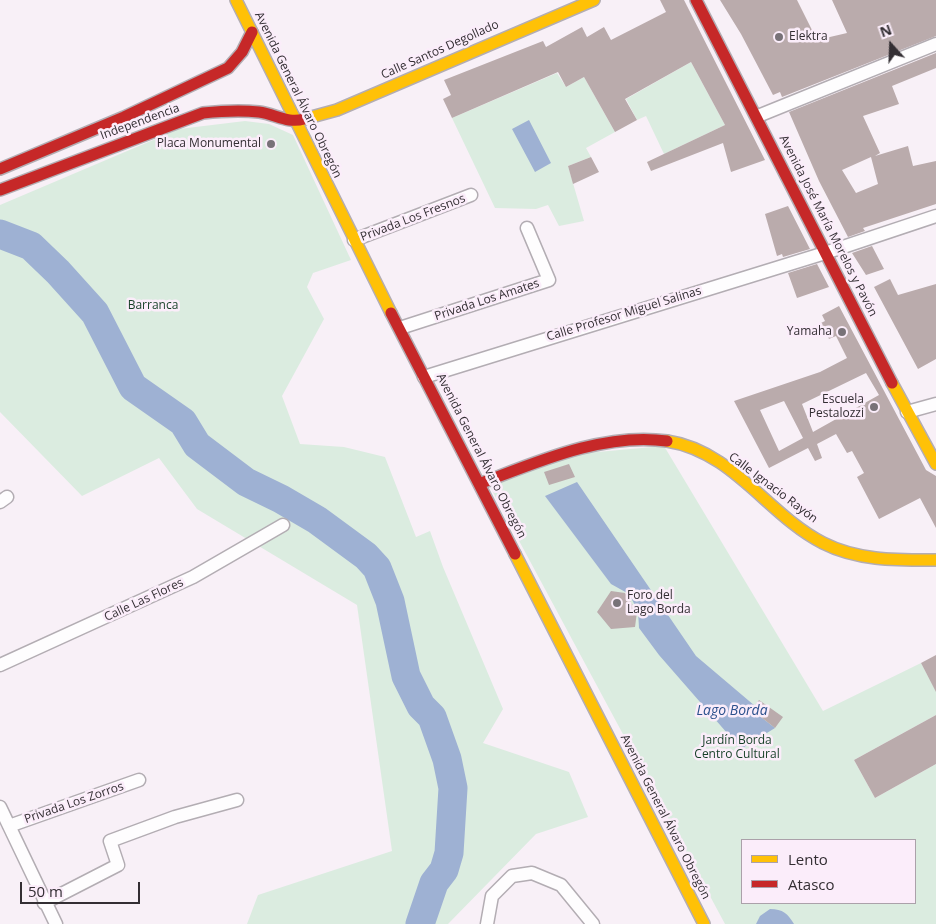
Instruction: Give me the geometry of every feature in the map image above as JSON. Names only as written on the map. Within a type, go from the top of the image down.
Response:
[{"type":"main road","name":"Avenida General Álvaro Obregón","points":[[236,0],[354,240],[704,924]]},
{"type":"main road","name":"Calle Santos Degollado","points":[[296,122],[337,110],[594,0]]},
{"type":"main road","name":"Avenida José María Morelos y Pavón","points":[[696,0],[758,116],[784,174],[907,412],[936,464]]},
{"type":"main road","name":"Independencia","points":[[0,169],[124,116],[228,68],[242,52],[252,32]]},
{"type":"main road","name":"Independencia","points":[[0,190],[203,113],[237,110],[261,112],[296,122]]},
{"type":"main road","name":"Calle Ignacio Rayón","points":[[479,484],[533,464],[591,447],[642,439],[678,443],[706,456],[740,477],[821,542],[848,553],[896,560],[936,560]]},
{"type":"street","points":[[758,116],[936,44]]},
{"type":"street","name":"Privada Los Fresnos","points":[[354,240],[471,195]]},
{"type":"street","name":"Calle Profesor Miguel Salinas","points":[[424,377],[825,253],[936,216]]},
{"type":"street","name":"Privada Los Amates","points":[[400,328],[549,280],[527,228]]},
{"type":"street","points":[[907,412],[936,404]]},
{"type":"street","name":"Calle Las Flores","points":[[0,665],[194,577],[283,525]]},
{"type":"street","name":"Privada Los Zorros","points":[[9,826],[139,780]]},
{"type":"street","points":[[44,903],[118,865],[110,841],[174,816],[236,800]]},
{"type":"street","points":[[0,807],[44,903],[56,924]]},
{"type":"street","points":[[487,924],[492,896],[512,876],[532,873],[561,885],[593,924]]},
{"type":"green space","points":[[691,62],[725,125],[664,154],[646,116],[637,120],[626,99]]},
{"type":"green space","points":[[557,73],[566,87],[584,77],[615,132],[586,148],[591,157],[568,166],[584,221],[559,226],[548,205],[536,209],[495,208],[452,118]]},
{"type":"green space","name":"Barranca","points":[[245,121],[269,124],[293,135],[351,260],[313,273],[307,287],[324,319],[282,396],[300,444],[344,447],[385,457],[416,537],[430,531],[443,567],[503,709],[483,743],[569,772],[588,817],[536,834],[448,924],[247,924],[258,895],[392,851],[357,605],[197,509],[159,458],[82,496],[0,412],[0,205],[179,129]]},
{"type":"green space","name":"Jardín Borda Centro Cultural","points":[[664,446],[823,711],[921,663],[936,691],[936,715],[854,760],[875,798],[936,764],[936,924],[725,924],[488,483],[575,454]]},
{"type":"water","points":[[529,120],[551,163],[535,172],[512,129]]},
{"type":"water","name":"Lago Borda","points":[[577,482],[696,656],[755,706],[752,710],[775,728],[741,749],[659,655],[639,628],[638,611],[629,594],[611,584],[545,496]]},
{"type":"water","points":[[770,909],[785,913],[794,924],[756,924],[760,916]]},
{"type":"building","points":[[660,0],[684,0],[765,160],[731,172],[723,143],[651,171],[647,162],[725,125],[691,62],[625,99],[637,120],[615,132],[584,77],[566,87],[558,72],[452,118],[443,99],[451,95],[444,80],[543,41],[546,47],[582,27],[587,37],[604,27],[611,40],[666,12]]},
{"type":"building","points":[[720,0],[797,0],[817,40],[847,33],[832,0],[936,0],[936,36],[782,97],[780,92],[773,95],[741,34]]},
{"type":"building","points":[[936,53],[936,68],[892,86],[899,104],[863,116],[880,153],[875,156],[908,146],[913,166],[936,161],[936,204],[863,228],[865,231],[848,237],[819,181],[789,112]],"holes":[[[871,157],[878,184],[856,193],[842,170]]]},
{"type":"building","points":[[591,157],[599,172],[573,184],[568,166]]},
{"type":"building","points":[[788,206],[810,249],[783,257],[782,254],[777,256],[765,214]]},
{"type":"building","points":[[872,246],[884,269],[866,275],[852,253]]},
{"type":"building","points":[[817,264],[829,287],[797,298],[788,273]]},
{"type":"building","points":[[890,279],[898,295],[936,284],[936,359],[918,369],[874,287]]},
{"type":"building","points":[[839,306],[926,470],[936,476],[936,528],[920,498],[879,519],[857,477],[864,473],[852,451],[847,453],[836,434],[817,444],[822,458],[815,461],[808,448],[769,468],[734,401],[820,372],[847,358],[836,336],[829,339],[821,323],[825,321],[822,315]],"holes":[[[866,373],[879,395],[813,432],[802,404]],[[784,401],[803,438],[779,451],[760,410]]]},
{"type":"building","points":[[569,464],[575,477],[549,485],[544,472]]},
{"type":"building","name":"Foro del Lago Borda","points":[[611,591],[625,593],[637,612],[635,627],[611,629],[597,612]]},
{"type":"building","points":[[936,655],[936,692],[921,663]]},
{"type":"building","points":[[759,700],[783,717],[775,728],[752,710]]},
{"type":"building","points":[[936,715],[936,764],[875,798],[854,760]]},
{"type":"waterway","points":[[0,234],[31,246],[58,272],[95,313],[133,387],[183,422],[197,445],[246,482],[281,499],[317,520],[366,556],[377,568],[390,601],[406,676],[421,706],[432,717],[447,759],[453,788],[449,853],[444,870],[434,883],[420,924]]},
{"type":"traffic: slow","points":[[236,0],[391,313]]},
{"type":"traffic: slow","points":[[304,119],[337,110],[594,0]]},
{"type":"traffic: slow","points":[[892,383],[936,464]]},
{"type":"traffic: slow","points":[[667,441],[690,447],[711,457],[731,470],[803,531],[836,549],[878,558],[936,560]]},
{"type":"traffic: slow","points":[[515,554],[704,924]]},
{"type":"traffic: jam","points":[[696,0],[892,383]]},
{"type":"traffic: jam","points":[[0,169],[124,117],[228,68],[242,52],[252,32]]},
{"type":"traffic: jam","points":[[0,190],[203,113],[252,111],[287,120],[304,119]]},
{"type":"traffic: jam","points":[[391,313],[515,554]]},
{"type":"traffic: jam","points":[[479,484],[547,458],[595,445],[643,439],[667,441]]},
{"type":"place","name":"Elektra","points":[[779,37]]},
{"type":"place","name":"Placa Monumental","points":[[271,144]]},
{"type":"place","name":"Yamaha","points":[[842,332]]},
{"type":"place","name":"Escuela Pestalozzi","points":[[874,407]]},
{"type":"place","name":"Foro del Lago Borda","points":[[617,603]]}]
